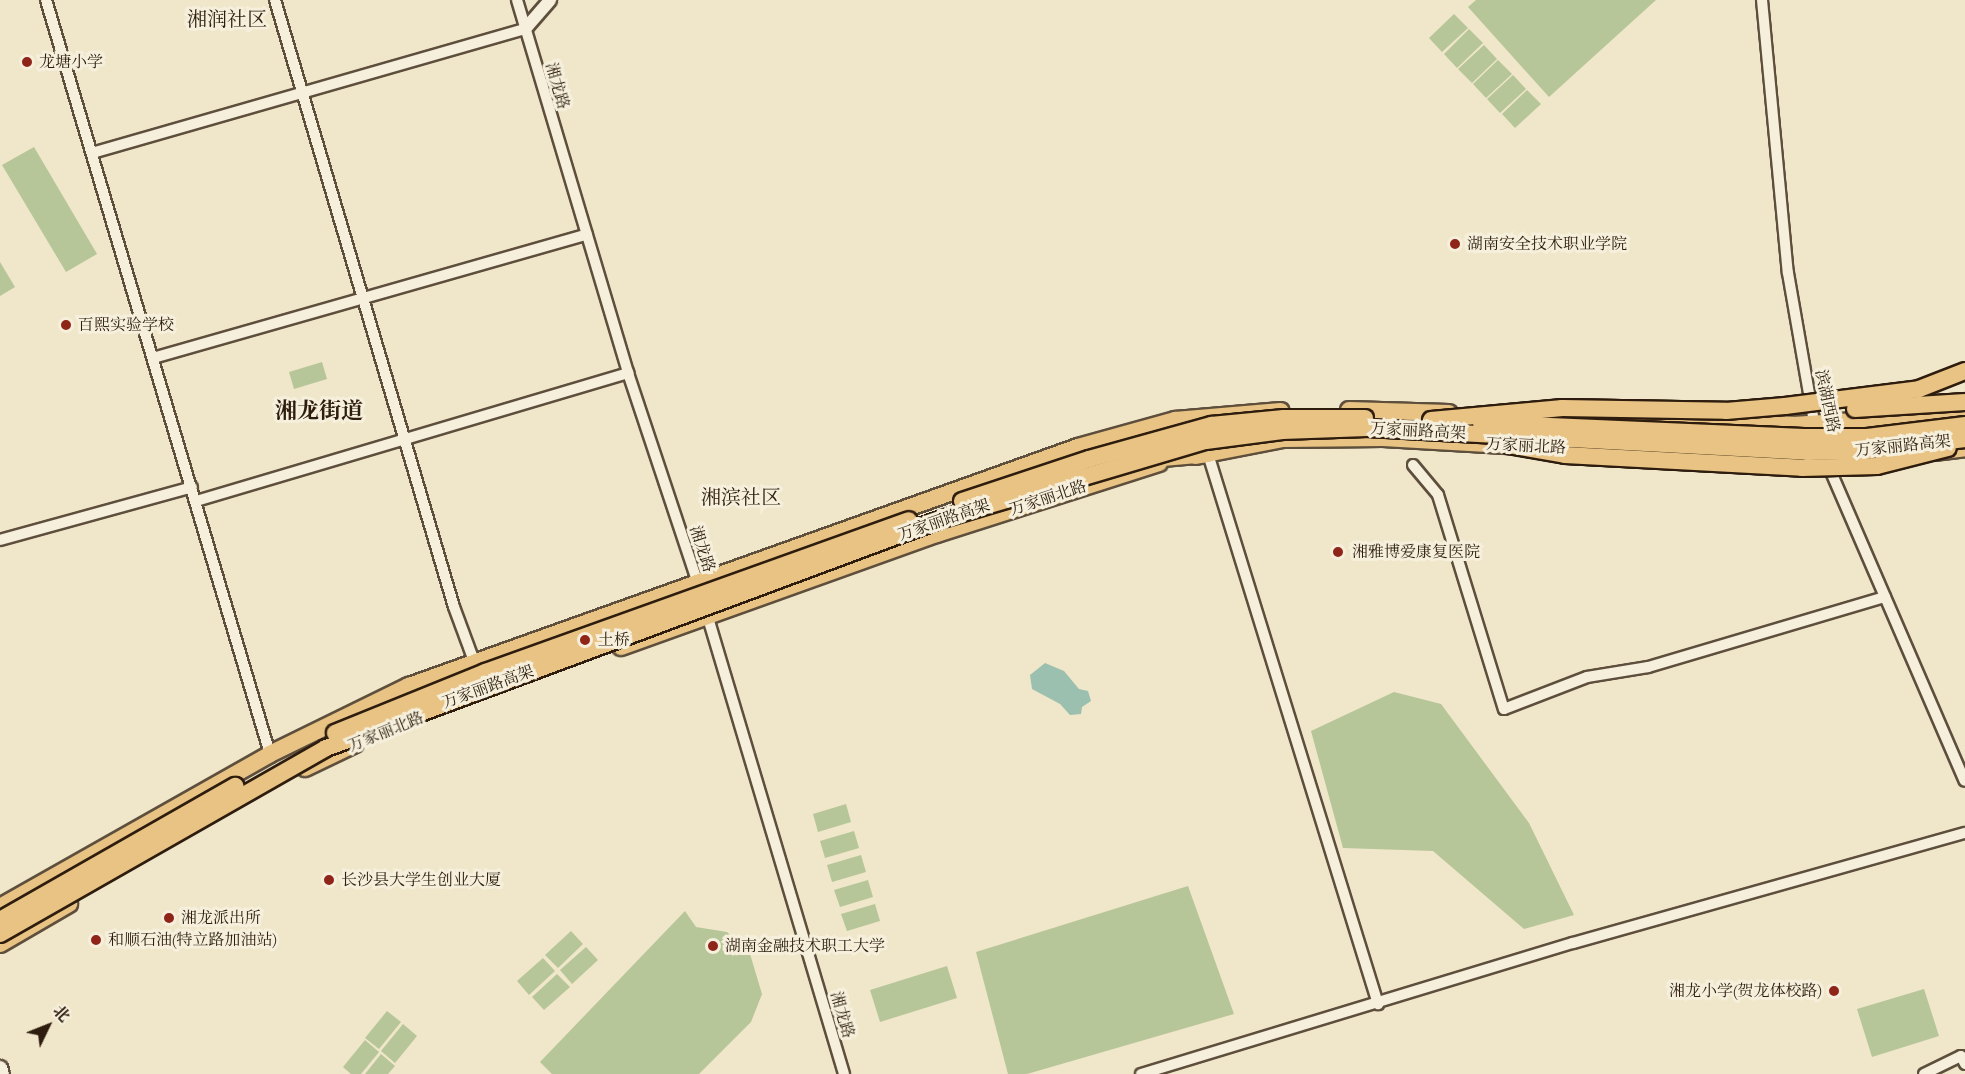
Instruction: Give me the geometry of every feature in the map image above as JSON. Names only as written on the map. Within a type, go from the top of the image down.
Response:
[{"type":"main road","points":[[1726,411],[1896,392],[1919,388],[1965,371]]},
{"type":"main road","points":[[1431,426],[1562,408],[1787,413],[1965,402]]},
{"type":"main road","name":"万家丽北路","points":[[0,907],[270,754],[352,711],[474,661],[1056,454],[1175,420],[1237,413],[1343,410],[1814,425],[1965,414]]},
{"type":"main road","name":"万家丽路高架","points":[[0,920],[248,778],[321,739],[403,703],[940,509],[1089,459],[1211,425],[1284,418],[1807,452],[1863,451],[1965,440]]},
{"type":"main road","name":"万家丽路高架","points":[[0,934],[326,748],[942,519],[1206,441],[1282,431],[1431,426],[1867,437],[1965,424]]},
{"type":"main road","name":"万家丽北路","points":[[0,944],[246,799],[359,742],[937,534],[1164,461],[1283,440],[1383,438],[1827,463],[1965,448]]},
{"type":"main road","points":[[817,567],[1162,458],[1208,454]]},
{"type":"main road","points":[[0,1068],[2,1074]]},
{"type":"street","points":[[46,0],[270,754]]},
{"type":"street","points":[[275,0],[454,608],[474,661]]},
{"type":"street","name":"湘龙路","points":[[517,0],[628,373],[708,616],[844,1074]]},
{"type":"street","points":[[92,153],[525,28],[550,0]]},
{"type":"street","name":"滨湖西路","points":[[1762,0],[1788,273],[1814,425],[1827,463],[1965,781]]},
{"type":"street","points":[[153,358],[587,234]]},
{"type":"street","points":[[196,501],[628,373]]},
{"type":"street","points":[[1208,454],[1378,1004]]},
{"type":"street","points":[[1413,465],[1438,495],[1504,709],[1587,677],[1648,667],[1885,597]]},
{"type":"street","points":[[0,540],[192,487]]},
{"type":"street","points":[[1141,1074],[1573,943],[1965,832]]},
{"type":"street","points":[[1924,1074],[1961,1056],[1965,1064]]},
{"type":"shaded area","points":[[1476,0],[1656,0],[1549,97],[1468,7]]},
{"type":"shaded area","points":[[1454,14],[1468,28],[1442,52],[1429,38]]},
{"type":"shaded area","points":[[1469,29],[1483,43],[1457,68],[1444,54]]},
{"type":"shaded area","points":[[1484,45],[1497,59],[1472,83],[1458,69]]},
{"type":"shaded area","points":[[1498,60],[1512,74],[1486,98],[1473,84]]},
{"type":"shaded area","points":[[1513,75],[1526,89],[1500,113],[1487,99]]},
{"type":"shaded area","points":[[1527,90],[1541,104],[1515,128],[1502,114]]},
{"type":"shaded area","points":[[34,147],[97,254],[66,272],[2,165]]},
{"type":"shaded area","points":[[0,262],[15,287],[0,296]]},
{"type":"shaded area","points":[[322,362],[327,379],[294,389],[289,372]]},
{"type":"shaded area","points":[[1045,663],[1064,671],[1079,689],[1088,691],[1091,701],[1082,707],[1081,714],[1070,715],[1060,704],[1032,689],[1030,675]]},
{"type":"shaded area","points":[[1394,692],[1441,704],[1529,823],[1574,915],[1524,929],[1433,851],[1343,848],[1311,731]]},
{"type":"shaded area","points":[[846,804],[851,822],[818,832],[813,814]]},
{"type":"shaded area","points":[[854,831],[859,848],[825,858],[820,841]]},
{"type":"shaded area","points":[[861,855],[866,872],[832,882],[827,865]]},
{"type":"shaded area","points":[[868,880],[873,897],[840,907],[834,890]]},
{"type":"shaded area","points":[[1188,886],[1234,1014],[1027,1074],[1008,1074],[976,952]]},
{"type":"shaded area","points":[[875,904],[880,921],[847,931],[841,914]]},
{"type":"shaded area","points":[[685,911],[696,927],[727,932],[750,954],[762,994],[751,1022],[699,1074],[552,1074],[540,1062]]},
{"type":"shaded area","points":[[571,931],[583,944],[558,968],[545,955]]},
{"type":"shaded area","points":[[586,947],[598,960],[572,984],[560,970]]},
{"type":"shaded area","points":[[543,958],[555,971],[529,995],[517,981]]},
{"type":"shaded area","points":[[947,966],[957,998],[880,1022],[870,990]]},
{"type":"shaded area","points":[[557,974],[570,987],[544,1010],[532,997]]},
{"type":"shaded area","points":[[1924,989],[1939,1036],[1872,1057],[1857,1009]]},
{"type":"shaded area","points":[[387,1011],[401,1022],[379,1049],[365,1038]]},
{"type":"shaded area","points":[[403,1024],[417,1036],[395,1063],[381,1051]]},
{"type":"shaded area","points":[[365,1040],[379,1052],[361,1074],[351,1074],[343,1067]]},
{"type":"shaded area","points":[[381,1054],[395,1066],[388,1074],[365,1074]]},
{"type":"place","name":"龙塘小学","points":[[27,62]]},
{"type":"place","name":"湖南安全技术职业学院","points":[[1455,244]]},
{"type":"place","name":"百熙实验学校","points":[[66,325]]},
{"type":"place","name":"湘雅博爱康复医院","points":[[1338,552]]},
{"type":"place","name":"土桥","points":[[585,640]]},
{"type":"place","name":"长沙县大学生创业大厦","points":[[329,880]]},
{"type":"place","name":"湘龙派出所","points":[[169,918]]},
{"type":"place","name":"和顺石油(特立路加油站)","points":[[96,940]]},
{"type":"place","name":"湖南金融技术职工大学","points":[[713,946]]},
{"type":"place","name":"湘龙小学(贺龙体校路)","points":[[1834,991]]},
{"type":"district","name":"湘润社区","points":[[227,19]]},
{"type":"district","name":"湘龙街道","points":[[319,412]]},
{"type":"district","name":"湘滨社区","points":[[741,497]]}]
